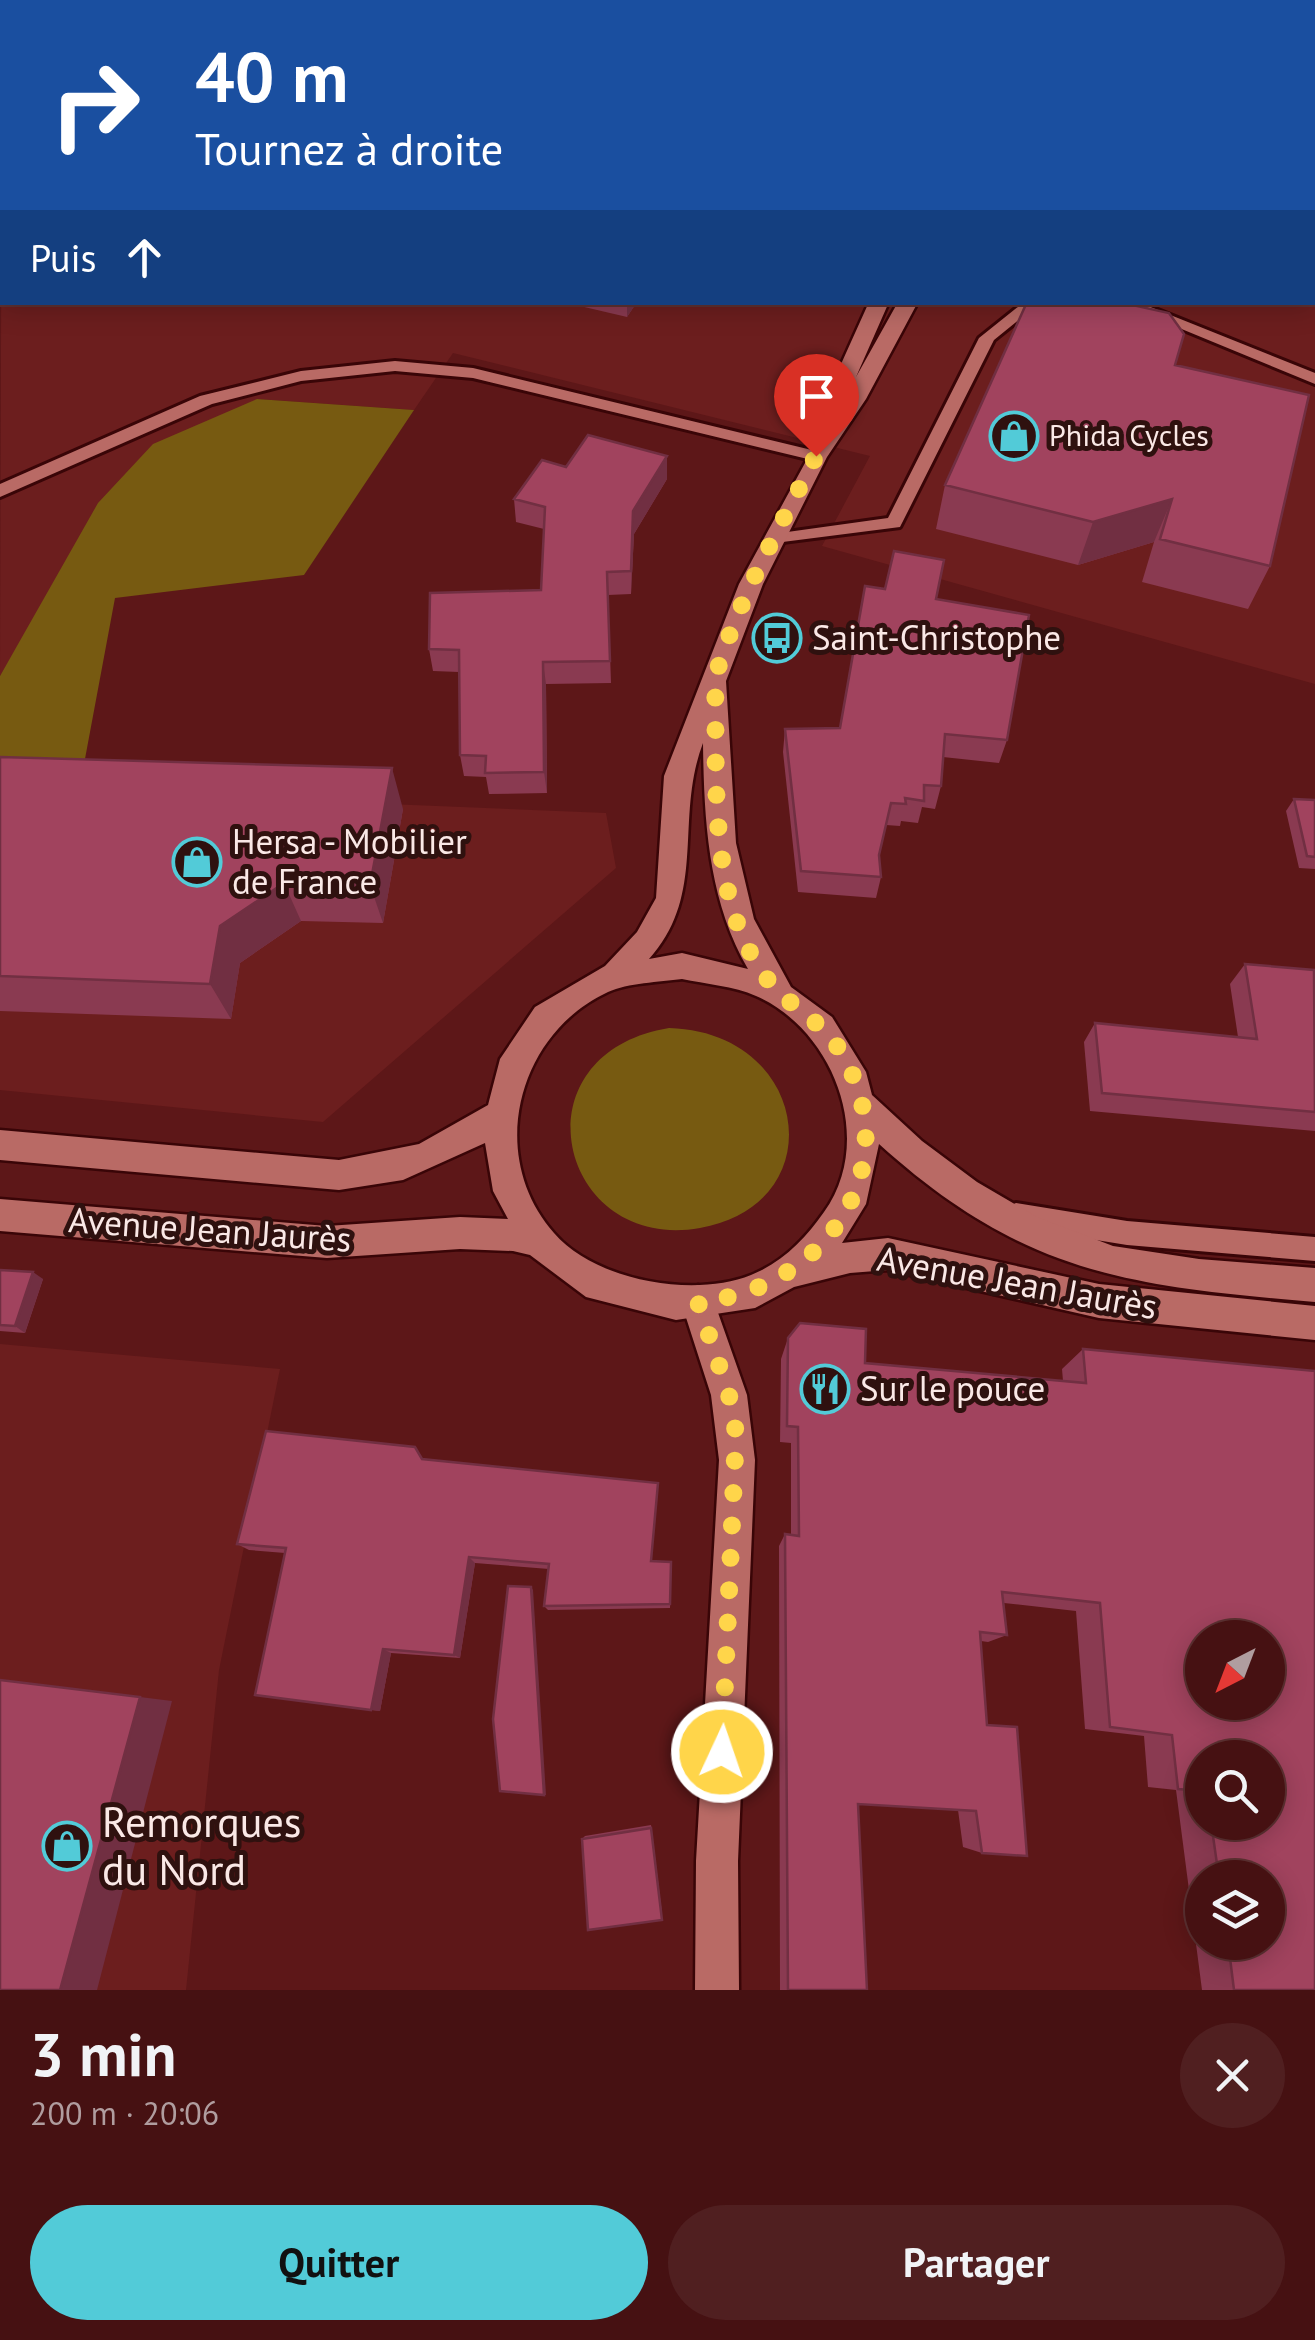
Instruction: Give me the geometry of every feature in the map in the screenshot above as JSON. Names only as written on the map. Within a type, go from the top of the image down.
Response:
[{"type":"main road","points":[[816,456],[834,396],[878,305]]},
{"type":"main road","points":[[615,976],[647,941],[670,899],[677,776],[773,540],[816,456],[855,399],[906,305]]},
{"type":"main road","points":[[715,678],[718,795],[732,905],[749,950],[778,992],[828,1034],[853,1075],[863,1106],[864,1154],[852,1201],[823,1244],[781,1277],[733,1296],[698,1302],[662,1302],[610,1289],[564,1264],[538,1241],[506,1189],[496,1145],[496,1116],[507,1074],[530,1035],[575,995],[615,976],[665,966],[732,973],[778,992]]},
{"type":"main road","points":[[863,1106],[912,1154],[1006,1214],[1072,1248],[1112,1261],[1315,1285]]},
{"type":"main road","name":"Avenue Jean Jaurès","points":[[0,1145],[339,1175],[414,1163],[453,1146],[496,1116]]},
{"type":"main road","name":"Avenue Jean Jaurès","points":[[0,1214],[283,1240],[396,1241],[498,1232],[538,1241]]},
{"type":"main road","name":"Avenue Jean Jaurès","points":[[781,1277],[850,1257],[888,1254],[1099,1301],[1315,1323]]},
{"type":"main road","points":[[698,1302],[729,1395],[737,1460],[715,1913],[717,1990]]},
{"type":"lane","points":[[773,540],[894,523],[987,338],[1030,305]]},
{"type":"lane","points":[[1131,305],[1315,379]]},
{"type":"lane","points":[[0,491],[206,400],[284,379],[395,366],[473,373],[816,456]]},
{"type":"lane","points":[[1006,1214],[1126,1233],[1315,1249]]},
{"type":"shaded area","points":[[1,305],[1315,305],[1315,684],[822,546],[870,456],[453,353],[414,410],[257,399],[33,621],[0,676]]},
{"type":"shaded area","points":[[257,399],[414,410],[304,575],[115,598],[79,791],[0,788],[0,676],[98,503],[153,444]]},
{"type":"shaded area","points":[[0,788],[606,813],[616,868],[323,1122],[0,1090]]},
{"type":"shaded area","points":[[669,1028],[717,1037],[753,1058],[777,1087],[788,1121],[787,1156],[772,1188],[743,1213],[700,1228],[651,1228],[613,1211],[586,1183],[572,1147],[572,1109],[588,1074],[619,1045]]},
{"type":"shaded area","points":[[0,1344],[280,1369],[219,1670],[186,1990],[0,1990]]},
{"type":"building","points":[[1026,305],[1133,305],[1169,313],[1184,334],[1175,365],[1309,395],[1270,566],[1160,539],[1172,499],[1093,522],[945,485]]},
{"type":"building","points":[[588,435],[667,456],[633,511],[631,571],[607,572],[610,661],[543,662],[544,772],[485,773],[486,756],[460,755],[459,650],[429,649],[430,593],[541,590],[545,507],[514,499],[542,460],[566,467]]},
{"type":"building","points":[[894,551],[944,560],[936,599],[1029,615],[1007,740],[945,734],[941,786],[924,785],[924,801],[905,798],[906,804],[891,803],[879,855],[881,877],[801,871],[785,729],[840,728],[865,586],[885,589]]},
{"type":"building","name":"Hersa - Mobilier de France","points":[[0,757],[392,768],[370,885],[284,883],[220,926],[210,984],[0,976]]},
{"type":"building","points":[[1294,799],[1315,800],[1315,857],[1307,856]]},
{"type":"building","points":[[1245,964],[1314,970],[1315,1112],[1102,1093],[1095,1023],[1257,1039]]},
{"type":"building","points":[[0,1270],[33,1272],[15,1326],[0,1325]]},
{"type":"building","points":[[800,1323],[866,1329],[865,1363],[1086,1383],[1083,1349],[1315,1371],[1315,1990],[1234,1990],[1230,1960],[1285,1960],[1285,1860],[1216,1860],[1214,1840],[1285,1840],[1285,1740],[1185,1740],[1185,1790],[1178,1789],[1172,1735],[1110,1727],[1100,1603],[1002,1592],[1007,1635],[980,1632],[987,1725],[1017,1727],[1027,1856],[982,1853],[976,1811],[858,1804],[867,1990],[788,1990],[785,1534],[799,1536],[798,1427],[787,1426],[788,1338]]},
{"type":"building","points":[[266,1431],[415,1447],[422,1459],[658,1483],[651,1561],[671,1562],[670,1604],[544,1606],[549,1564],[469,1557],[454,1655],[383,1649],[371,1710],[255,1695],[286,1548],[237,1544]]},
{"type":"building","points":[[508,1586],[531,1587],[544,1795],[500,1791],[493,1719]]},
{"type":"building","name":"Remorques du Nord","points":[[0,1680],[140,1697],[60,1990],[0,1990]]},
{"type":"building","points":[[651,1828],[662,1920],[588,1930],[582,1839]]},
{"type":"place","name":"Phida Cycles","points":[[1014,436]]},
{"type":"place","name":"Saint-Christophe","points":[[777,638]]},
{"type":"place","name":"Hersa - Mobilier de France","points":[[197,862]]},
{"type":"place","name":"Sur le pouce","points":[[825,1389]]},
{"type":"place","name":"Remorques du Nord","points":[[67,1846]]},
{"type":"route","points":[[722,1752],[736,1433],[729,1395],[698,1302],[766,1285],[823,1244],[852,1201],[862,1170],[866,1138],[863,1106],[838,1047],[817,1022],[778,992],[758,965],[736,922],[724,854],[718,783],[715,678],[719,663],[751,584],[816,456]]}]
